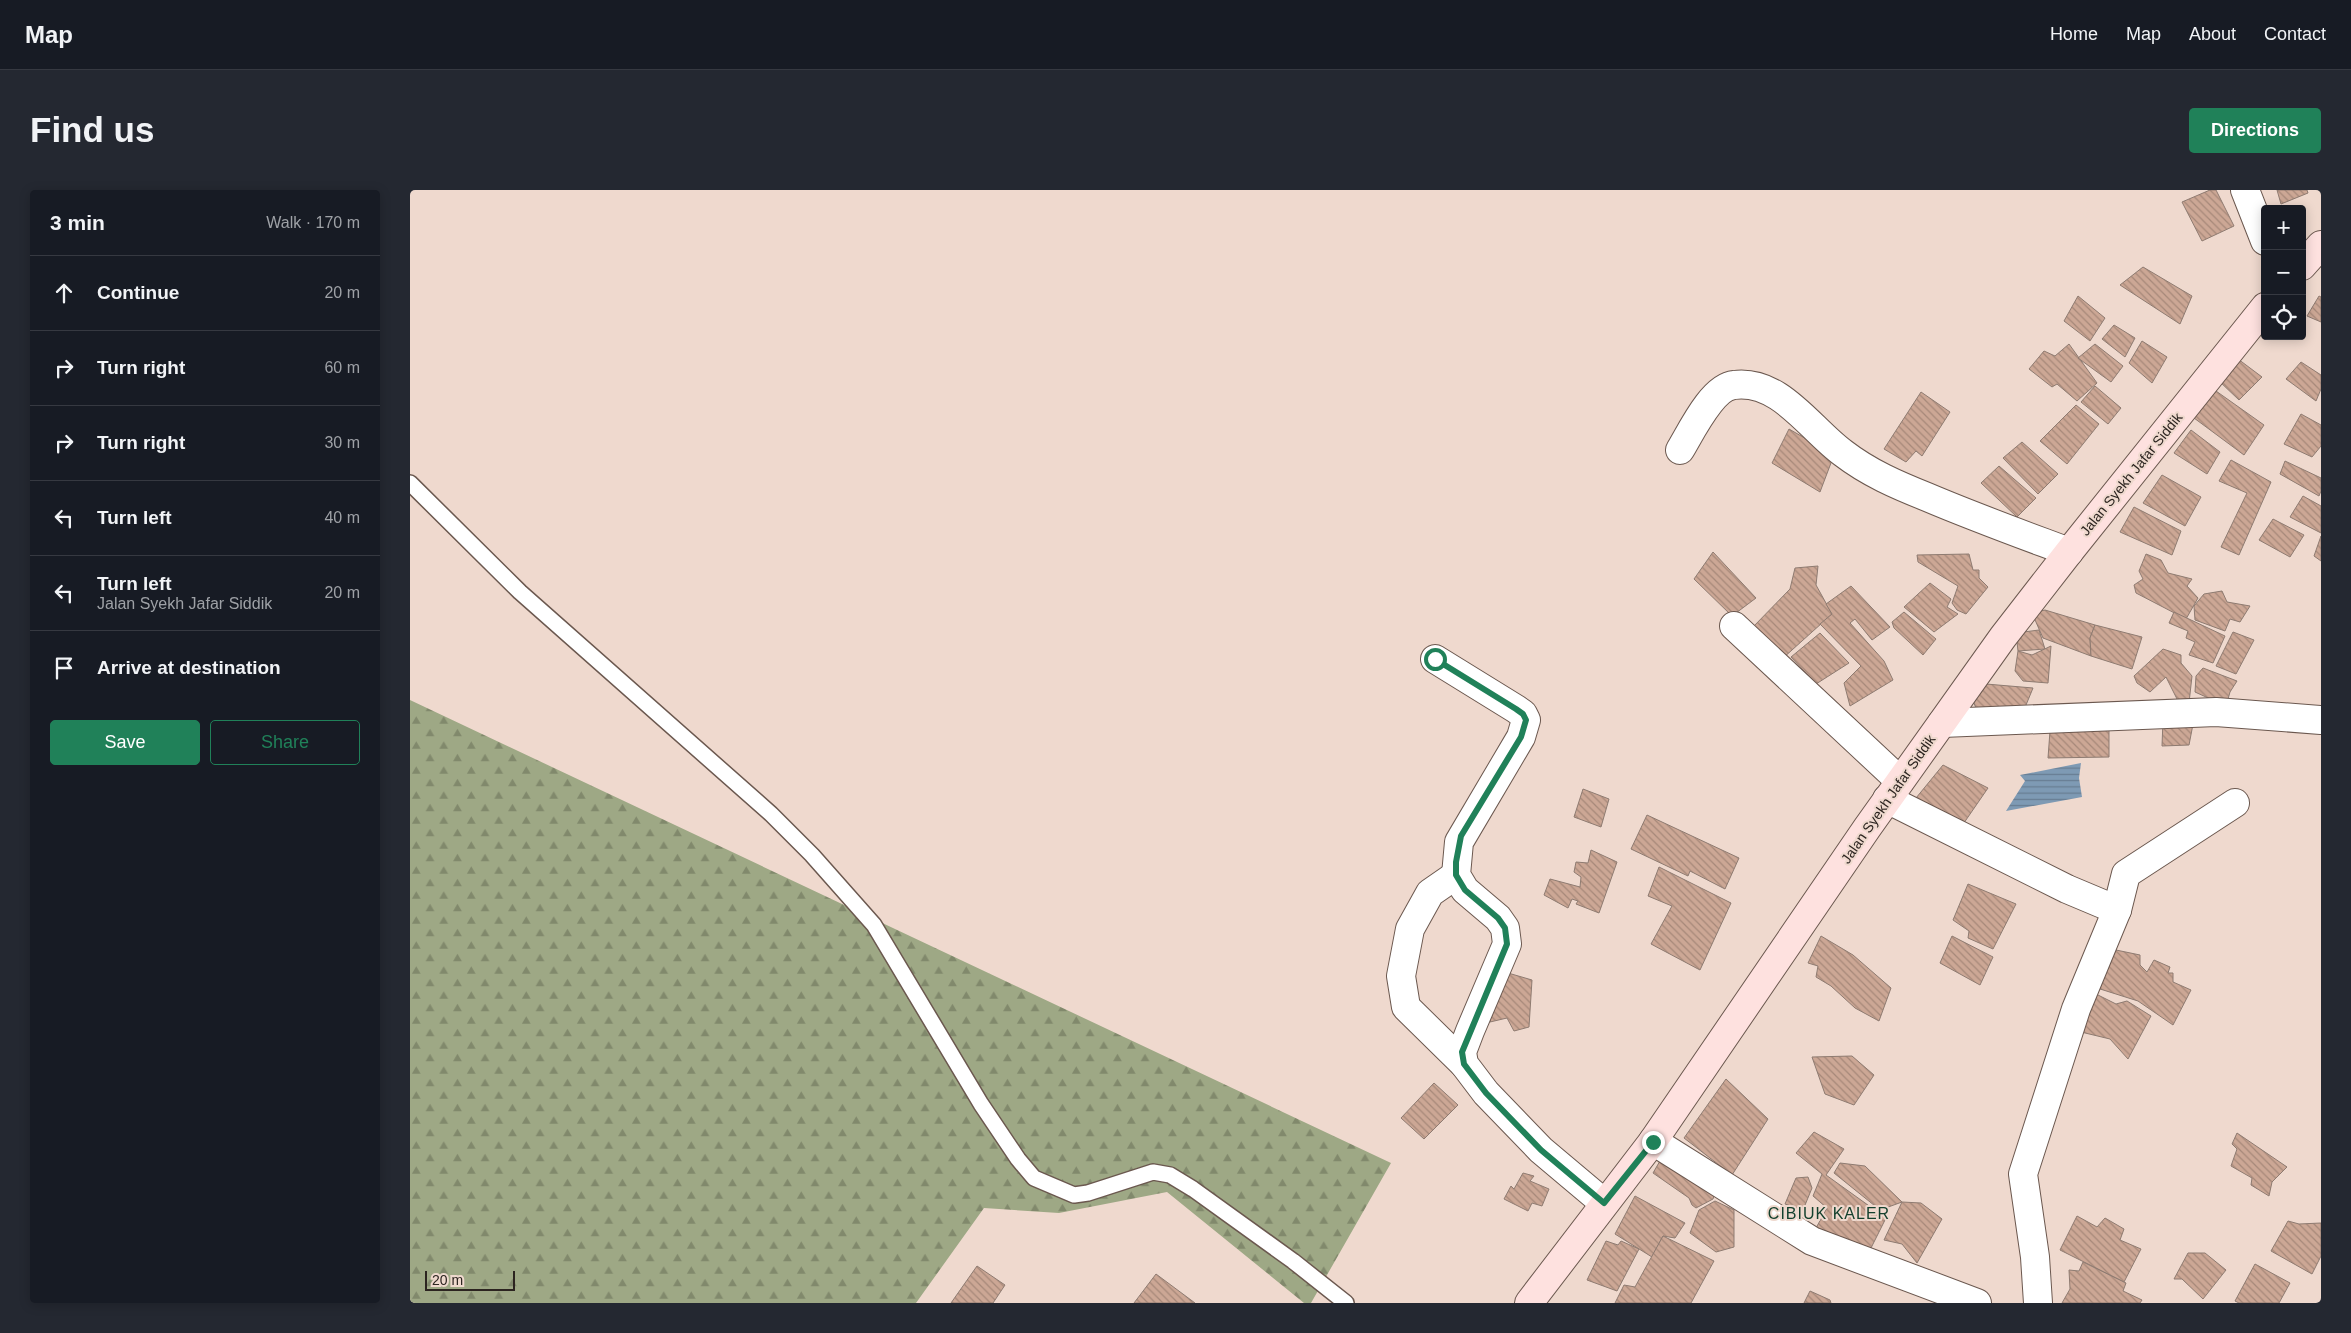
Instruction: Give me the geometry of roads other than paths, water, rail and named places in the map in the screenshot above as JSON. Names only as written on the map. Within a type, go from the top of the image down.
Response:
[{"type":"main road","name":"Jalan Syekh Jafar Siddik","points":[[1529,1303],[1604,1203],[1653,1142],[1942,723],[2069,552],[2261,312]]},
{"type":"street","points":[[2245,190],[2261,231]]},
{"type":"street","points":[[1680,450],[1709,401],[1732,385],[1754,385],[1772,392],[1841,452],[1862,467],[1887,480],[1969,515],[2069,552]]},
{"type":"street","points":[[1734,626],[1894,790],[2067,889],[2117,910]]},
{"type":"street","points":[[1435,659],[1516,709],[1523,714],[1526,720],[1521,737],[1458,842],[1456,875],[1465,890],[1498,918],[1505,928],[1507,944],[1462,1052],[1464,1064]]},
{"type":"street","points":[[1942,723],[2216,712],[2321,720]]},
{"type":"street","points":[[2038,1303],[2036,1256],[2023,1174],[2076,1009],[2117,910],[2126,874],[2235,803]]},
{"type":"street","points":[[1456,875],[1430,893],[1410,929],[1401,976],[1406,1007],[1464,1064],[1486,1093],[1541,1150],[1604,1203]]},
{"type":"street","points":[[1653,1142],[1812,1241],[1977,1303]]},
{"type":"lane","points":[[410,483],[520,592],[770,814],[812,855],[874,925],[981,1104],[1018,1159],[1034,1178],[1074,1196],[1153,1172],[1170,1175],[1193,1189],[1293,1261],[1346,1303]]},
{"type":"water","points":[[2081,763],[2079,778],[2082,797],[2006,811],[2025,781],[2020,775]]},
{"type":"district","name":"CIBIUK KALER","points":[[1829,1213]]}]
